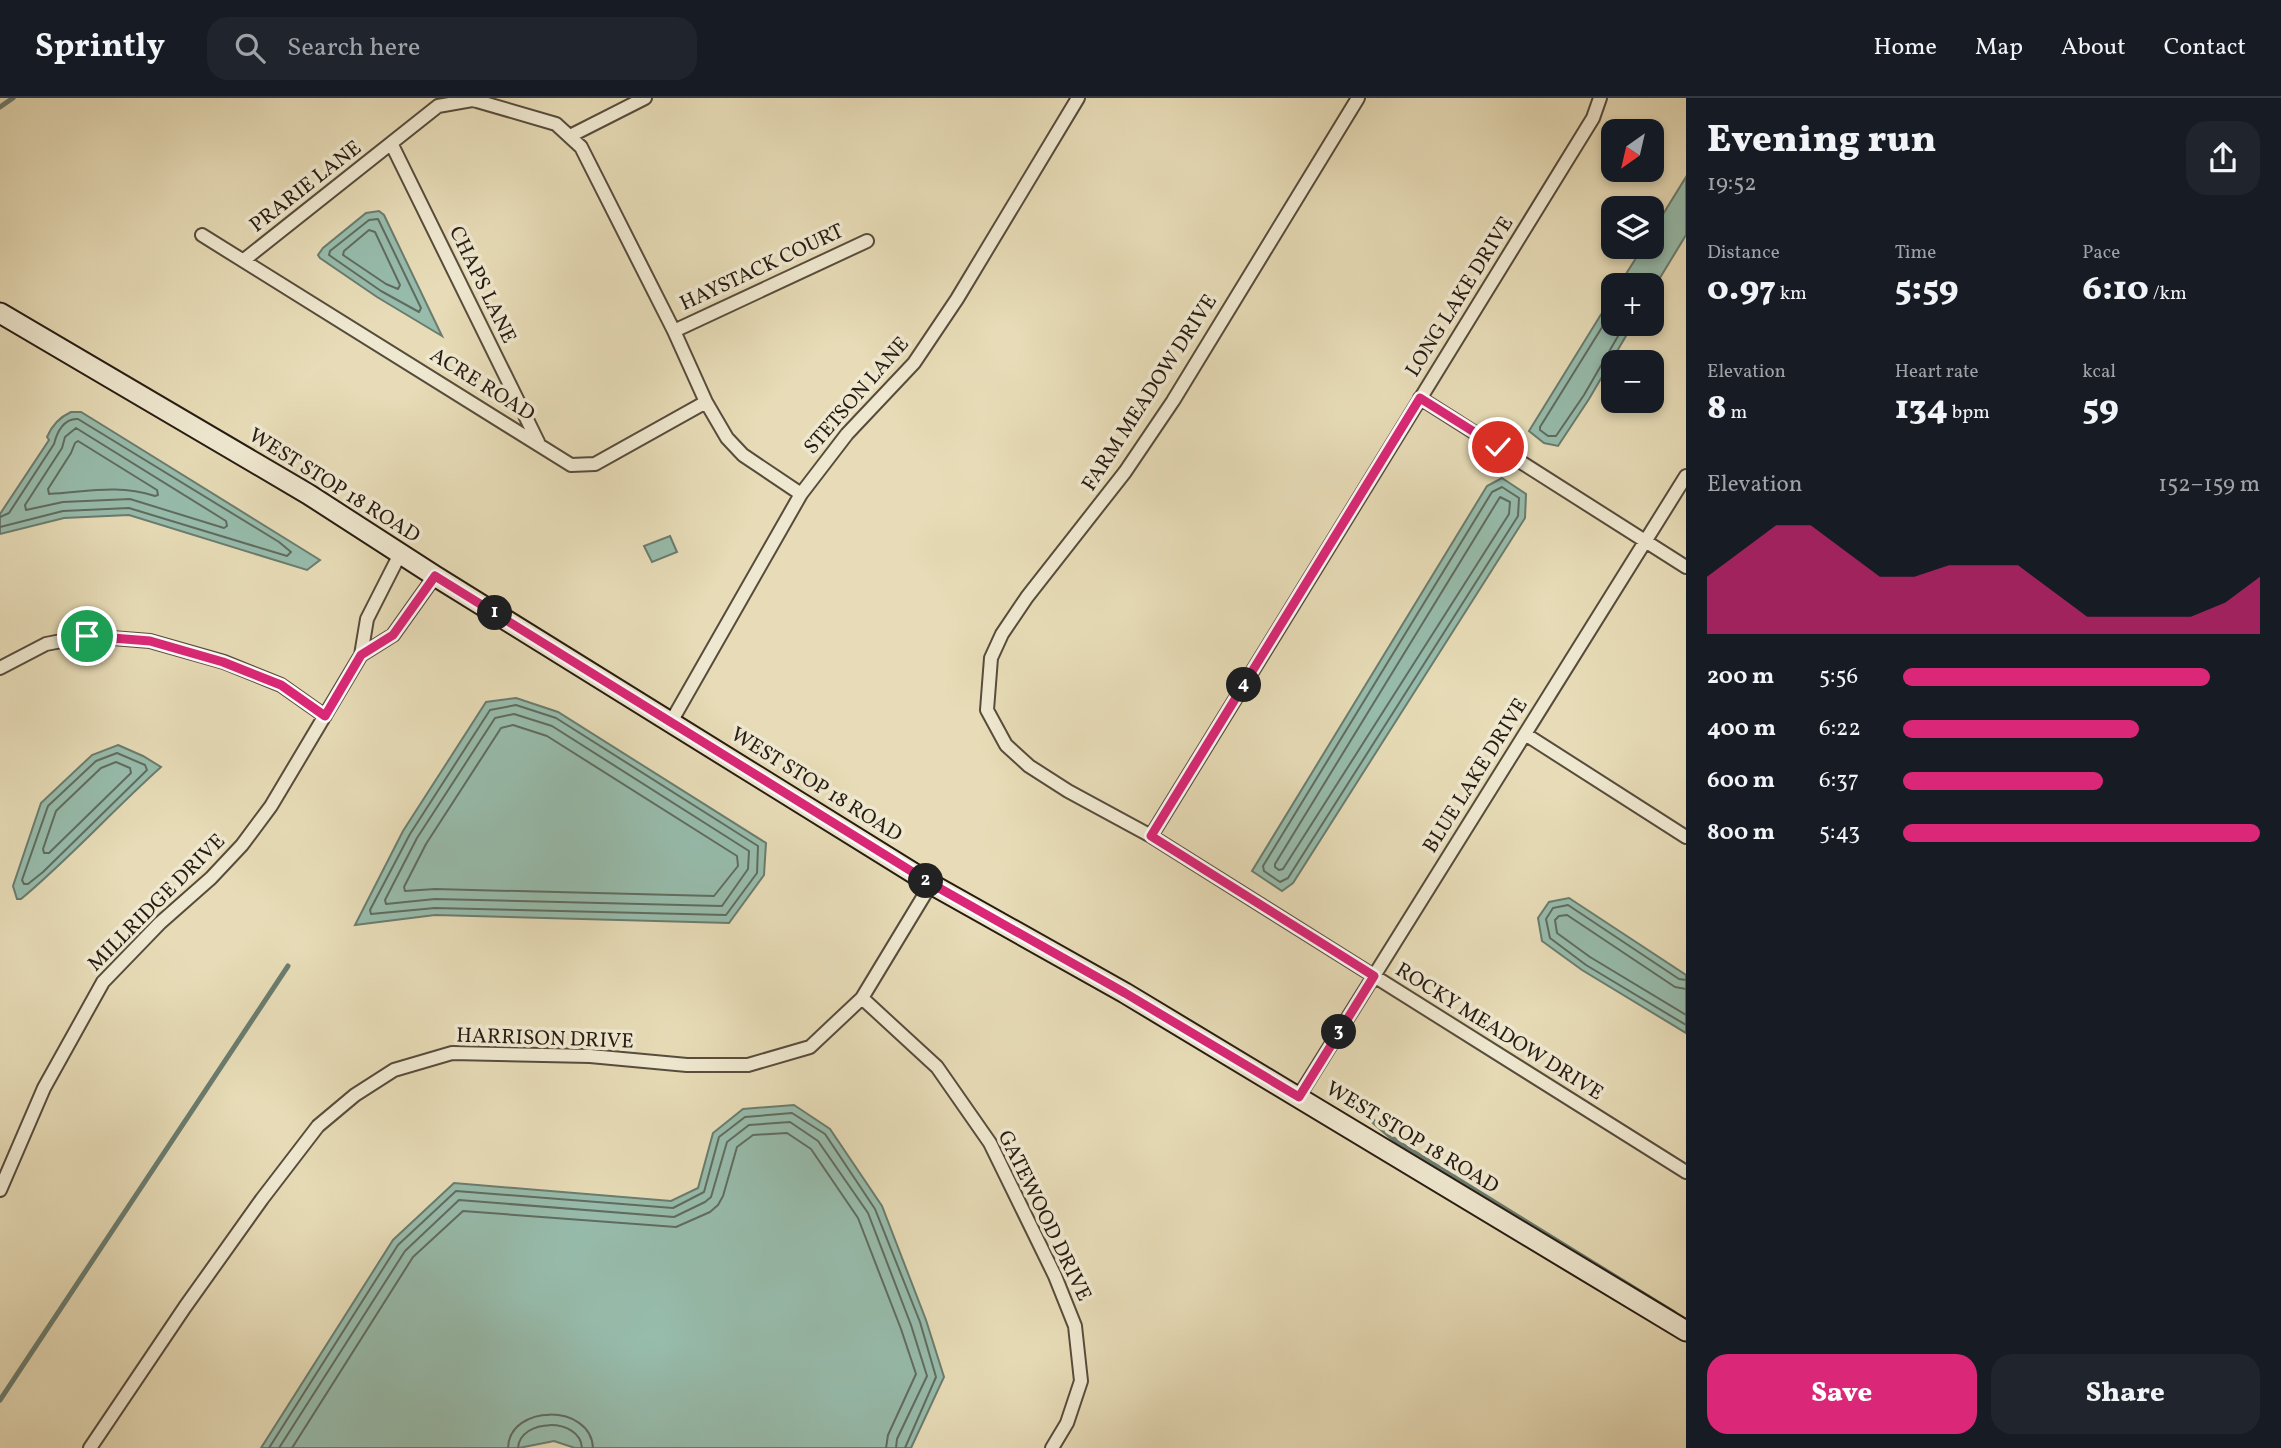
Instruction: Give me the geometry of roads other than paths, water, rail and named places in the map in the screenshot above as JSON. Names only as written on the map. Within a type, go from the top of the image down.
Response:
[{"type":"street","points":[[570,136],[645,98]]},
{"type":"street","name":"STETSON LANE","points":[[671,722],[801,494],[847,434],[914,363],[957,299],[1078,98]]},
{"type":"street","name":"FARM MEADOW DRIVE","points":[[986,710],[991,658],[1002,634],[1027,597],[1139,452],[1358,98]]},
{"type":"street","name":"LONG LAKE DRIVE","points":[[1151,836],[1593,118],[1600,98]]},
{"type":"street","points":[[391,145],[438,106],[472,100],[556,124],[581,147],[674,331],[705,402],[727,438],[743,455],[801,494]]},
{"type":"street","name":"PRARIE LANE","points":[[244,260],[391,145]]},
{"type":"street","name":"CHAPS LANE","points":[[391,145],[538,443]]},
{"type":"street","name":"ACRE ROAD","points":[[202,235],[571,465],[595,464],[705,402]]},
{"type":"street","name":"HAYSTACK COURT","points":[[674,331],[867,241]]},
{"type":"street","name":"WEST STOP 18 ROAD","points":[[0,313],[308,494],[435,576],[932,884],[1125,993],[1686,1331]]},
{"type":"street","points":[[1420,398],[1686,567]]},
{"type":"street","name":"BLUE LAKE DRIVE","points":[[1299,1097],[1686,476]]},
{"type":"street","name":"MILLRIDGE DRIVE","points":[[0,1190],[44,1088],[103,982],[160,923],[211,878],[242,845],[271,806],[361,655],[367,619],[400,554]]},
{"type":"street","name":"MILLRIDGE DRIVE","points":[[361,655],[393,635],[435,576]]},
{"type":"street","points":[[0,668],[46,644],[87,636],[150,641],[223,662],[281,685],[325,716]]},
{"type":"street","name":"ROCKY MEADOW DRIVE","points":[[986,710],[1006,745],[1029,766],[1068,791],[1151,836],[1686,1172]]},
{"type":"street","points":[[1525,734],[1686,837]]},
{"type":"street","name":"HARRISON DRIVE","points":[[90,1448],[185,1307],[318,1126],[355,1095],[394,1070],[452,1053],[590,1056],[687,1065],[748,1065],[810,1047],[862,998],[932,884]]},
{"type":"street","name":"GATEWOOD DRIVE","points":[[862,998],[937,1067],[975,1121],[990,1143],[1055,1276],[1075,1326],[1081,1381],[1067,1423],[1052,1448]]},
{"type":"water","points":[[1686,177],[1686,235],[1663,273],[1627,273],[1635,259],[1664,259],[1664,213]]},
{"type":"water","points":[[379,211],[384,215],[442,336],[377,297],[318,255],[366,213]]},
{"type":"water","points":[[1601,314],[1601,336],[1626,336],[1618,350],[1601,350],[1601,379],[1589,399],[1558,446],[1544,443],[1529,431]]},
{"type":"water","points":[[71,412],[81,412],[320,560],[307,570],[129,515],[64,518],[0,534],[0,514],[49,440],[47,437],[51,429]]},
{"type":"water","points":[[1502,478],[1526,494],[1525,518],[1293,883],[1282,891],[1252,871],[1487,486]]},
{"type":"water","points":[[670,536],[677,552],[652,562],[644,546]]},
{"type":"water","points":[[516,698],[558,712],[766,843],[764,875],[729,923],[435,915],[355,925],[403,831],[486,702]]},
{"type":"water","points":[[118,745],[161,767],[57,867],[21,899],[17,899],[13,886],[41,803],[92,755]]},
{"type":"water","points":[[1569,898],[1686,975],[1686,1033],[1582,970],[1542,941],[1538,918],[1549,902]]},
{"type":"water","points":[[794,1105],[830,1129],[882,1206],[926,1320],[944,1377],[911,1448],[575,1448],[554,1441],[519,1448],[261,1448],[393,1240],[454,1183],[671,1201],[698,1188],[713,1133],[743,1109]]},
{"type":"waterway","points":[[0,107],[13,98]]},
{"type":"waterway","points":[[0,1400],[288,966]]},
{"type":"waterway","points":[[1373,1121],[1397,1142],[1674,1313]]}]
